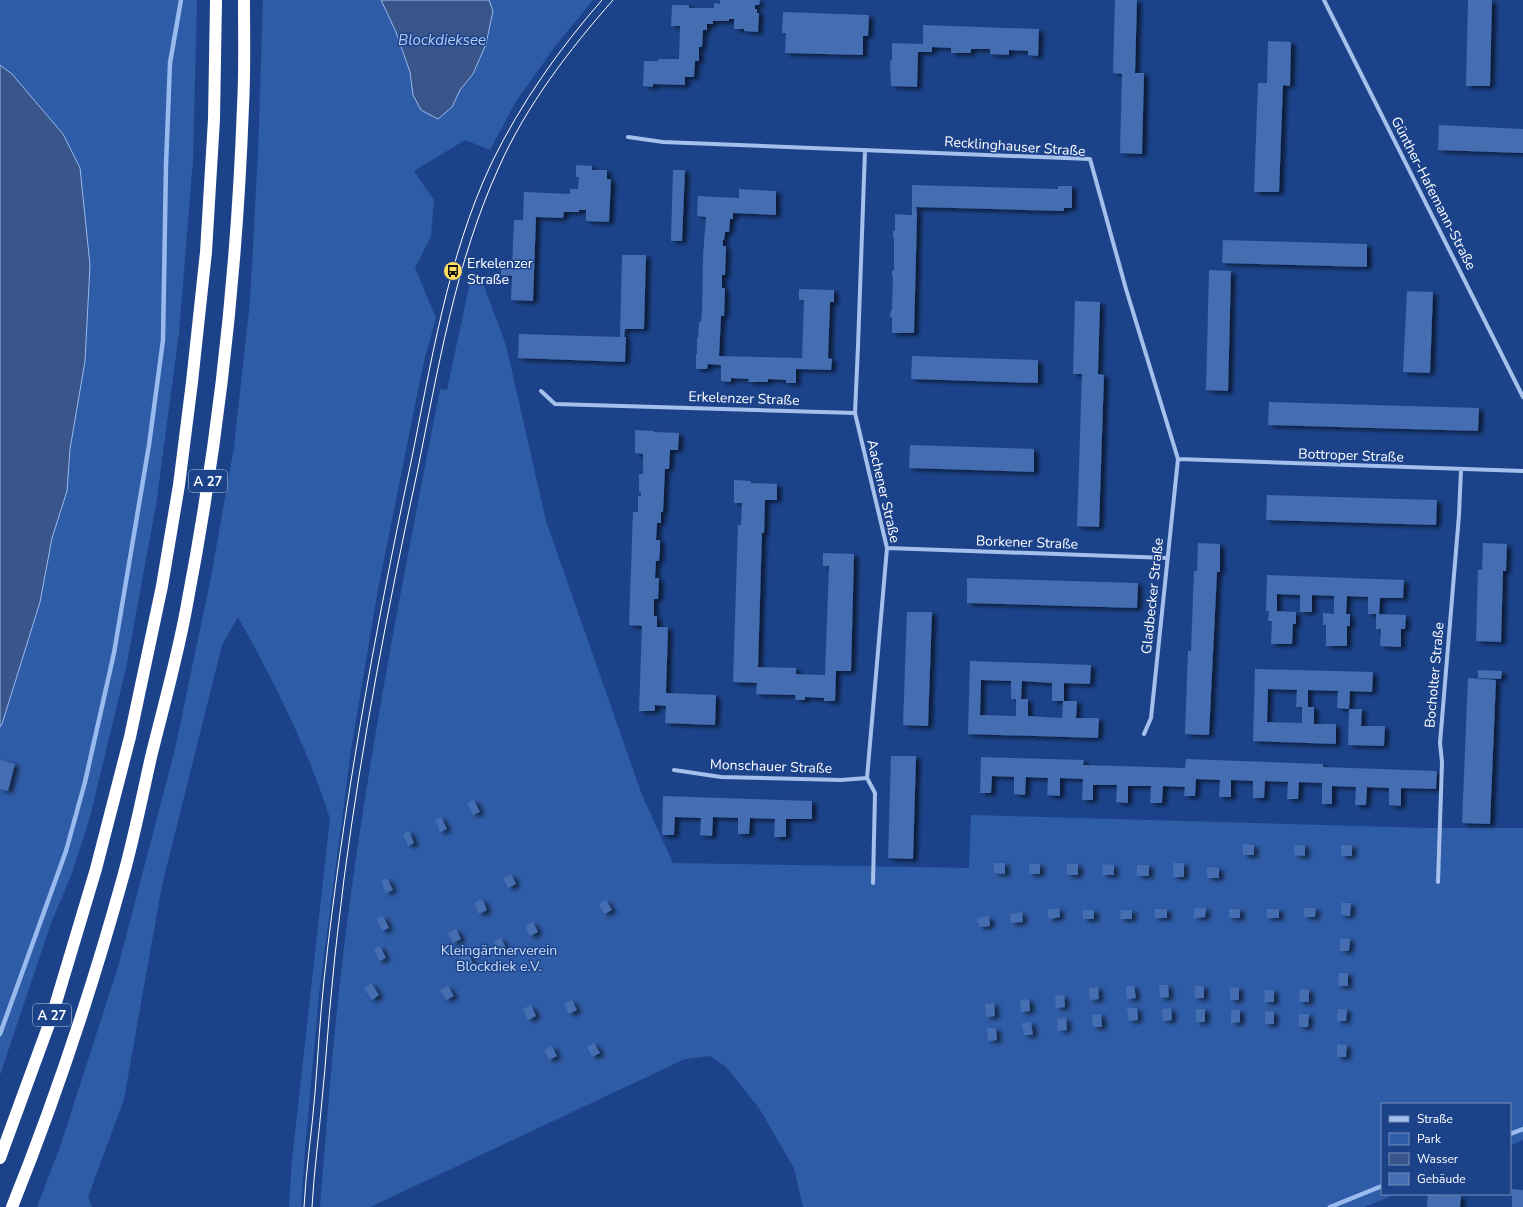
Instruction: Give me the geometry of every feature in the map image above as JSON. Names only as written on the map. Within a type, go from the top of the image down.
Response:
[{"type":"highway","name":"A 27","points":[[0,1158],[52,1016],[96,868],[130,737],[162,586],[182,462],[205,260],[214,119],[216,0]]},
{"type":"highway","name":"A 27","points":[[12,1207],[55,1092],[102,951],[124,875],[188,602],[207,492],[222,381],[235,244],[243,112],[244,0]]},
{"type":"street","name":"Günther-Hafemann-Straße","points":[[1324,0],[1523,397]]},
{"type":"street","name":"Recklinghauser Straße","points":[[628,137],[663,142],[1090,159],[1126,289],[1178,459]]},
{"type":"street","name":"Aachener Straße","points":[[865,150],[855,413],[887,548],[867,778],[875,793],[873,883]]},
{"type":"street","name":"Erkelenzer Straße","points":[[541,391],[554,404],[855,413]]},
{"type":"street","name":"Bottroper Straße","points":[[1178,459],[1523,471]]},
{"type":"street","name":"Gladbecker Straße","points":[[1144,734],[1151,718],[1178,459]]},
{"type":"street","name":"Bocholter Straße","points":[[1438,882],[1442,762],[1440,743],[1459,515],[1461,470]]},
{"type":"street","name":"Borkener Straße","points":[[887,548],[1167,558]]},
{"type":"street","name":"Monschauer Straße","points":[[674,770],[721,777],[841,780],[867,778]]},
{"type":"green space","points":[[0,0],[197,0],[193,160],[179,333],[156,505],[126,668],[90,817],[72,873],[50,926],[0,1075]]},
{"type":"green space","points":[[263,0],[381,0],[396,32],[410,72],[413,95],[452,107],[460,90],[473,74],[486,44],[493,11],[489,0],[593,0],[556,45],[515,103],[490,150],[465,140],[414,171],[434,200],[431,236],[415,268],[436,318],[424,361],[378,589],[351,750],[319,994],[301,1207],[289,1207],[292,1160],[330,819],[301,741],[238,617],[222,645],[162,885],[124,1099],[88,1197],[92,1207],[37,1207],[60,1147],[118,967],[175,749],[211,577],[234,447],[250,301],[258,154]]},
{"type":"green space","name":"Kleingärtnerverein Blockdiek e.V.","points":[[470,282],[484,286],[506,345],[546,521],[642,795],[673,863],[969,868],[971,815],[1428,828],[1523,828],[1523,1140],[1511,1146],[1511,1103],[1381,1103],[1381,1195],[1394,1195],[1364,1207],[803,1207],[794,1168],[759,1108],[726,1067],[710,1056],[685,1059],[370,1207],[320,1207],[336,1015],[350,901],[369,772],[391,644],[440,389],[447,390]]},
{"type":"water","name":"Blockdieksee","points":[[381,0],[489,0],[493,11],[486,44],[473,74],[460,90],[452,107],[438,119],[421,110],[413,95],[410,72],[396,32]]},
{"type":"water","points":[[0,65],[12,74],[63,134],[80,168],[90,265],[85,361],[70,449],[67,491],[52,538],[40,602],[0,727]]},
{"type":"building","points":[[720,0],[760,0],[759,5],[755,5],[757,13],[759,13],[758,32],[744,31],[744,29],[734,29],[734,19],[729,19],[729,21],[713,21],[713,24],[707,24],[707,30],[703,30],[702,47],[699,47],[699,61],[695,61],[694,77],[685,77],[685,85],[653,84],[653,87],[643,86],[644,61],[679,59],[680,26],[671,26],[672,5],[689,5],[689,8],[714,8],[714,3],[720,4]]},
{"type":"building","points":[[1115,0],[1137,0],[1135,73],[1144,73],[1142,154],[1120,153],[1122,74],[1113,73]]},
{"type":"building","points":[[1468,0],[1492,0],[1490,86],[1466,86]]},
{"type":"building","points":[[783,12],[869,15],[868,36],[863,36],[863,55],[785,53],[786,33],[782,33]]},
{"type":"building","points":[[923,25],[1039,29],[1038,56],[1028,55],[1028,51],[1009,50],[1009,55],[990,54],[990,49],[971,49],[971,53],[951,53],[951,48],[932,47],[932,52],[918,52],[917,87],[891,86],[890,60],[892,61],[892,43],[923,44]]},
{"type":"building","points":[[1268,41],[1291,42],[1290,86],[1283,85],[1279,192],[1254,192],[1258,83],[1267,83]]},
{"type":"building","points":[[1439,125],[1523,129],[1523,153],[1438,150]]},
{"type":"building","points":[[576,165],[592,166],[592,170],[607,170],[607,179],[611,179],[609,222],[586,221],[586,210],[579,210],[579,212],[564,212],[563,218],[536,217],[533,301],[511,300],[512,276],[501,275],[501,268],[512,269],[514,220],[523,220],[524,192],[570,194],[570,189],[578,189],[579,177],[576,177]]},
{"type":"building","points":[[673,170],[685,170],[682,241],[671,241]]},
{"type":"building","points":[[912,185],[1058,189],[1058,186],[1072,186],[1072,208],[1064,208],[1064,211],[916,207],[914,333],[892,333],[892,317],[890,317],[892,310],[892,270],[894,271],[893,231],[895,231],[895,214],[912,215]]},
{"type":"building","points":[[739,189],[776,191],[776,215],[733,213],[733,219],[730,219],[729,232],[725,232],[723,240],[723,246],[726,246],[725,275],[722,275],[722,288],[725,288],[724,316],[721,316],[719,356],[802,358],[804,300],[799,300],[799,289],[834,290],[834,302],[830,302],[828,358],[832,359],[831,370],[796,369],[796,383],[786,383],[786,380],[768,379],[768,382],[748,382],[749,379],[731,378],[731,382],[721,381],[721,365],[708,364],[707,369],[696,369],[697,338],[702,311],[703,257],[706,217],[697,216],[698,196],[739,198]]},
{"type":"building","points":[[1223,240],[1367,244],[1367,267],[1222,263]]},
{"type":"building","points":[[622,255],[646,255],[644,329],[625,329],[625,362],[518,358],[519,334],[620,337]]},
{"type":"building","points":[[1209,270],[1231,271],[1228,391],[1206,390]]},
{"type":"building","points":[[1407,291],[1433,292],[1430,373],[1403,372]]},
{"type":"building","points":[[1075,301],[1100,302],[1098,374],[1104,375],[1099,527],[1077,526],[1082,374],[1073,374]]},
{"type":"building","points":[[912,356],[1038,360],[1038,383],[911,379]]},
{"type":"building","points":[[1269,402],[1479,408],[1478,431],[1268,425]]},
{"type":"building","points":[[635,430],[679,433],[678,450],[670,450],[669,469],[665,469],[663,512],[661,512],[661,523],[657,523],[656,540],[660,540],[660,550],[659,561],[656,561],[655,578],[659,578],[658,599],[654,599],[654,616],[657,616],[657,627],[668,627],[666,693],[716,695],[715,725],[665,723],[666,706],[655,705],[655,711],[639,711],[642,626],[629,625],[633,512],[638,512],[638,496],[641,496],[641,492],[639,491],[639,474],[643,474],[643,454],[635,453]]},
{"type":"building","points":[[910,445],[1034,449],[1034,472],[909,468]]},
{"type":"building","points":[[734,480],[751,481],[751,483],[777,484],[777,500],[765,500],[764,533],[762,533],[758,667],[796,668],[796,674],[825,675],[829,566],[823,566],[823,553],[854,554],[851,671],[836,671],[835,701],[824,701],[824,698],[805,697],[805,700],[796,700],[795,695],[756,694],[757,683],[733,682],[738,525],[741,525],[742,503],[734,503]]},
{"type":"building","points":[[1267,495],[1437,500],[1436,525],[1266,520]]},
{"type":"building","points":[[1198,543],[1220,544],[1220,572],[1217,572],[1209,735],[1185,734],[1188,651],[1191,651],[1194,571],[1197,571]]},
{"type":"building","points":[[1483,543],[1507,544],[1506,571],[1503,571],[1501,642],[1476,641],[1478,570],[1482,570]]},
{"type":"building","points":[[1267,575],[1404,580],[1403,598],[1380,598],[1379,614],[1406,615],[1405,629],[1401,629],[1401,647],[1380,646],[1381,629],[1376,629],[1376,614],[1368,614],[1368,597],[1347,596],[1346,614],[1350,614],[1350,626],[1347,626],[1347,646],[1326,646],[1326,625],[1323,625],[1323,613],[1334,614],[1334,596],[1312,595],[1312,612],[1300,612],[1300,595],[1277,594],[1277,611],[1296,612],[1296,624],[1293,624],[1292,644],[1271,644],[1272,621],[1268,621],[1269,611],[1266,611]]},
{"type":"building","points":[[967,578],[1138,583],[1137,608],[967,603]]},
{"type":"building","points":[[907,612],[932,612],[928,726],[903,725]]},
{"type":"building","points":[[970,661],[1091,665],[1090,684],[1064,683],[1064,701],[1077,701],[1076,718],[1099,718],[1098,738],[968,734]],"holes":[[[981,680],[1011,681],[1011,699],[1016,699],[1016,716],[980,715]],[[1022,681],[1052,683],[1052,701],[1063,701],[1062,718],[1028,716],[1028,699],[1021,699]]]},
{"type":"building","points":[[1255,669],[1373,672],[1372,692],[1350,691],[1349,709],[1337,708],[1338,691],[1308,690],[1308,707],[1314,707],[1314,724],[1336,724],[1336,744],[1253,741]],"holes":[[[1268,689],[1297,690],[1296,707],[1302,707],[1302,723],[1267,722]]]},
{"type":"building","points":[[1478,670],[1502,671],[1501,679],[1478,678]]},
{"type":"building","points":[[1468,678],[1496,680],[1490,824],[1462,823]]},
{"type":"building","points":[[1349,709],[1362,709],[1361,726],[1385,726],[1384,746],[1348,745]]},
{"type":"building","points":[[891,756],[916,756],[913,859],[888,858]]},
{"type":"building","points":[[981,757],[1084,760],[1083,765],[1185,768],[1186,759],[1323,764],[1323,767],[1437,771],[1436,789],[1401,788],[1401,806],[1389,805],[1389,788],[1367,787],[1366,805],[1355,805],[1356,787],[1332,786],[1332,804],[1322,804],[1322,783],[1299,782],[1298,799],[1287,799],[1288,782],[1265,781],[1264,798],[1253,798],[1253,781],[1231,780],[1231,797],[1219,797],[1220,780],[1196,779],[1195,796],[1184,796],[1185,787],[1163,786],[1162,803],[1150,803],[1151,786],[1128,786],[1128,803],[1116,802],[1117,785],[1093,785],[1093,800],[1082,800],[1083,779],[1060,778],[1060,796],[1047,795],[1048,778],[1026,777],[1025,795],[1014,794],[1014,777],[992,776],[991,793],[980,793]]},
{"type":"building","points":[[0,760],[15,764],[8,791],[0,789]]},
{"type":"building","points":[[663,796],[812,801],[812,819],[786,819],[786,837],[774,837],[775,819],[750,818],[749,834],[738,834],[738,818],[713,817],[712,836],[700,835],[701,818],[675,817],[674,835],[662,835]]},
{"type":"building","points":[[474,800],[480,812],[473,815],[467,803]]},
{"type":"building","points":[[441,817],[447,829],[440,832],[435,820]]},
{"type":"building","points":[[409,831],[414,843],[408,846],[403,834]]},
{"type":"building","points":[[1243,844],[1254,845],[1254,855],[1243,855]]},
{"type":"building","points":[[1294,845],[1305,845],[1305,856],[1294,855]]},
{"type":"building","points":[[1341,845],[1352,845],[1352,856],[1341,856]]},
{"type":"building","points":[[994,863],[1005,863],[1005,874],[994,873]]},
{"type":"building","points":[[1173,863],[1184,863],[1184,877],[1173,877]]},
{"type":"building","points":[[1029,864],[1040,864],[1040,874],[1029,874]]},
{"type":"building","points":[[1067,864],[1078,864],[1078,875],[1067,875]]},
{"type":"building","points":[[1103,864],[1114,865],[1114,875],[1102,875]]},
{"type":"building","points":[[1137,865],[1149,865],[1149,876],[1137,876]]},
{"type":"building","points":[[1207,867],[1219,868],[1219,878],[1207,878]]},
{"type":"building","points":[[511,874],[516,884],[508,888],[503,878]]},
{"type":"building","points":[[387,878],[393,890],[386,893],[381,881]]},
{"type":"building","points":[[482,899],[487,910],[479,914],[474,903]]},
{"type":"building","points":[[606,900],[612,910],[604,914],[599,904]]},
{"type":"building","points":[[1341,903],[1351,903],[1350,916],[1341,915]]},
{"type":"building","points":[[1059,908],[1060,917],[1049,919],[1047,910]]},
{"type":"building","points":[[1194,908],[1206,908],[1205,917],[1194,918]]},
{"type":"building","points":[[1304,908],[1316,908],[1315,917],[1304,917]]},
{"type":"building","points":[[1155,909],[1167,909],[1167,918],[1155,918]]},
{"type":"building","points":[[1229,909],[1240,909],[1240,918],[1229,918]]},
{"type":"building","points":[[1267,909],[1279,909],[1279,918],[1267,918]]},
{"type":"building","points":[[1083,910],[1094,910],[1094,919],[1083,919]]},
{"type":"building","points":[[1121,910],[1132,910],[1132,919],[1120,919]]},
{"type":"building","points":[[1022,912],[1023,922],[1011,923],[1010,914]]},
{"type":"building","points":[[383,916],[389,928],[382,931],[377,919]]},
{"type":"building","points":[[989,916],[990,926],[979,927],[977,918]]},
{"type":"building","points":[[533,922],[538,932],[530,936],[525,926]]},
{"type":"building","points":[[456,929],[461,939],[453,943],[448,933]]},
{"type":"building","points":[[501,938],[506,948],[498,952],[493,942]]},
{"type":"building","points":[[1340,938],[1350,939],[1349,951],[1340,951]]},
{"type":"building","points":[[380,946],[386,958],[379,961],[374,949]]},
{"type":"building","points":[[468,953],[473,963],[465,967],[460,957]]},
{"type":"building","points":[[1339,973],[1348,973],[1348,986],[1338,986]]},
{"type":"building","points":[[371,983],[379,995],[372,1000],[364,989]]},
{"type":"building","points":[[1159,985],[1168,985],[1169,997],[1160,998]]},
{"type":"building","points":[[448,986],[454,996],[446,1000],[440,990]]},
{"type":"building","points":[[1126,986],[1134,986],[1136,998],[1127,999]]},
{"type":"building","points":[[1195,986],[1204,986],[1204,998],[1195,998]]},
{"type":"building","points":[[1098,987],[1099,999],[1090,1000],[1089,988]]},
{"type":"building","points":[[1239,987],[1239,1000],[1230,1000],[1230,988]]},
{"type":"building","points":[[1300,989],[1309,990],[1309,1002],[1299,1002]]},
{"type":"building","points":[[1265,990],[1274,990],[1274,1002],[1264,1002]]},
{"type":"building","points":[[1064,995],[1065,1007],[1056,1008],[1055,996]]},
{"type":"building","points":[[1029,999],[1030,1011],[1021,1012],[1020,1000]]},
{"type":"building","points":[[572,1000],[577,1010],[569,1014],[564,1004]]},
{"type":"building","points":[[994,1003],[995,1016],[986,1017],[985,1004]]},
{"type":"building","points":[[531,1005],[536,1016],[528,1020],[523,1009]]},
{"type":"building","points":[[1127,1008],[1137,1008],[1138,1020],[1129,1021]]},
{"type":"building","points":[[1171,1008],[1172,1020],[1163,1021],[1162,1009]]},
{"type":"building","points":[[1196,1009],[1205,1009],[1205,1022],[1196,1022]]},
{"type":"building","points":[[1338,1009],[1347,1009],[1346,1021],[1337,1021]]},
{"type":"building","points":[[1231,1010],[1240,1010],[1240,1022],[1231,1023]]},
{"type":"building","points":[[1265,1011],[1274,1012],[1274,1024],[1265,1024]]},
{"type":"building","points":[[1101,1014],[1102,1027],[1093,1027],[1092,1015]]},
{"type":"building","points":[[1299,1014],[1309,1014],[1308,1027],[1299,1027]]},
{"type":"building","points":[[1066,1018],[1067,1030],[1058,1031],[1057,1019]]},
{"type":"building","points":[[1031,1022],[1033,1035],[1024,1035],[1022,1023]]},
{"type":"building","points":[[987,1028],[996,1028],[997,1040],[988,1041]]},
{"type":"building","points":[[594,1043],[600,1053],[592,1057],[587,1047]]},
{"type":"building","points":[[1337,1044],[1347,1045],[1346,1057],[1337,1057]]},
{"type":"building","points":[[552,1046],[557,1056],[549,1060],[544,1050]]},
{"type":"building","points":[[1512,1189],[1523,1190],[1523,1207],[1512,1207]]},
{"type":"building","points":[[1428,1195],[1461,1196],[1460,1207],[1427,1207]]},
{"type":"waterway","points":[[0,1034],[66,851],[85,782],[114,653],[149,445],[163,340],[166,165],[170,63],[181,0]]},
{"type":"waterway","points":[[1511,1134],[1523,1129]]},
{"type":"waterway","points":[[1330,1207],[1381,1186]]},
{"type":"tram line","points":[[304,1207],[324,980],[340,851],[350,786],[384,595],[442,312],[463,235],[476,198],[503,140],[528,98],[556,57],[602,0]]},
{"type":"tram line","points":[[312,1207],[329,1014],[351,828],[367,726],[386,624],[449,317],[459,279],[484,203],[510,144],[522,122],[550,79],[580,39],[613,0]]},
{"type":"place","name":"Erkelenzer Straße","points":[[453,271]]}]
